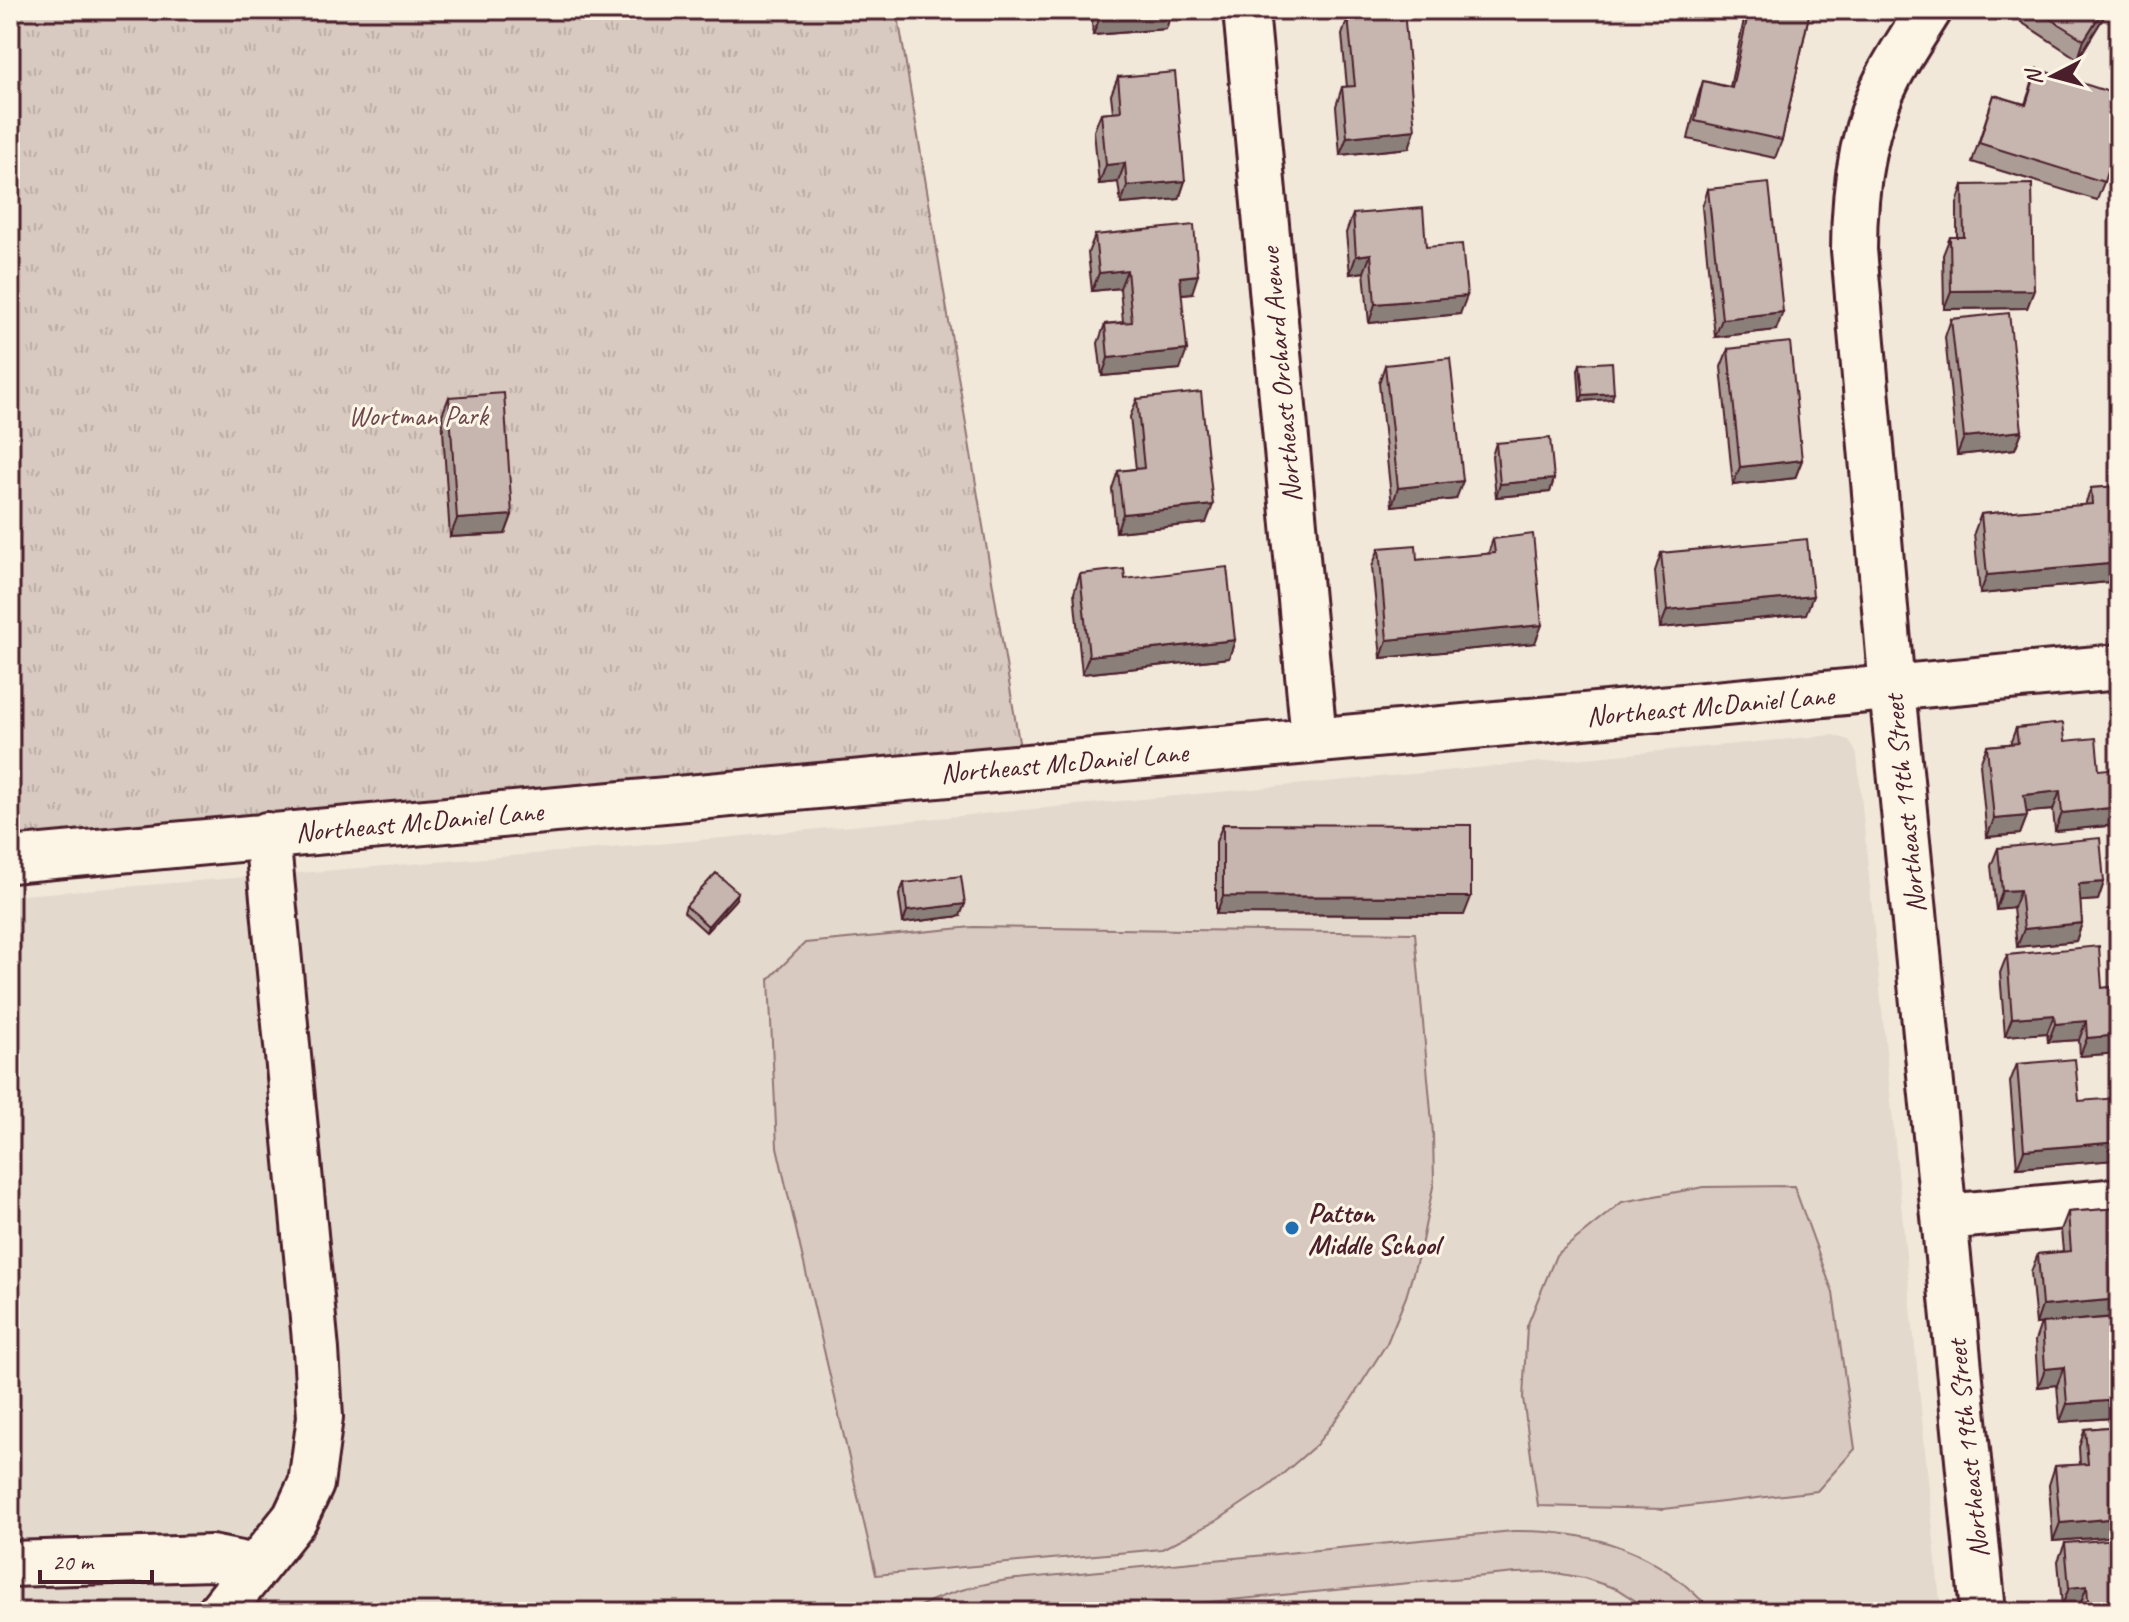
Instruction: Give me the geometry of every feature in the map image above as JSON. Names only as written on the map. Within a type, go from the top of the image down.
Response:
[{"type":"street","name":"Northeast Orchard Avenue","points":[[1246,10],[1314,739]]},
{"type":"street","name":"Northeast 19th Street","points":[[1929,10],[1889,76],[1870,129],[1854,208],[1854,250],[1892,689],[1983,1612]]},
{"type":"street","name":"Northeast McDaniel Lane","points":[[10,860],[2119,667]]},
{"type":"street","points":[[220,1612],[295,1518],[311,1484],[320,1417],[315,1334],[267,835]]},
{"type":"street","points":[[1945,1217],[2119,1201]]},
{"type":"street","points":[[10,1564],[211,1558],[256,1567]]},
{"type":"shaded area","name":"Patton Middle School","points":[[1833,735],[1849,740],[1857,754],[1941,1612],[10,1612],[10,896],[646,845]]},
{"type":"green space","name":"Wortman Park","points":[[10,10],[897,10],[1023,766],[10,860]]},
{"type":"green space","points":[[973,927],[1415,933],[1433,1134],[1434,1182],[1421,1246],[1406,1297],[1387,1343],[1349,1403],[1316,1445],[1270,1485],[1218,1520],[1162,1549],[876,1575],[777,1147],[769,979],[805,943]]},
{"type":"green space","points":[[1794,1186],[1833,1293],[1855,1449],[1817,1491],[1664,1509],[1538,1506],[1523,1398],[1527,1326],[1556,1255],[1622,1202],[1704,1187]]},
{"type":"green space","points":[[1513,1531],[1570,1535],[1622,1548],[1670,1573],[1712,1612],[1653,1612],[1617,1589],[1584,1578],[1550,1572],[1103,1612],[909,1612],[956,1592],[1007,1580]]},
{"type":"building","points":[[1099,10],[1172,10],[1100,17]]},
{"type":"building","points":[[1749,10],[1810,10],[1782,140],[1695,121],[1703,81],[1732,88]]},
{"type":"building","points":[[2036,10],[2103,10],[2084,40]]},
{"type":"building","points":[[1404,11],[1415,130],[1347,137],[1342,87],[1355,86],[1348,17]]},
{"type":"building","points":[[2037,69],[2119,95],[2119,132],[2104,182],[1979,143],[1994,95],[2026,105]]},
{"type":"building","points":[[1175,72],[1185,181],[1127,186],[1125,163],[1106,165],[1101,113],[1121,111],[1118,77]]},
{"type":"building","points":[[1769,183],[1783,312],[1722,319],[1708,189]]},
{"type":"building","points":[[2032,184],[2034,290],[1951,291],[1950,237],[1964,237],[1963,185]]},
{"type":"building","points":[[1423,208],[1426,247],[1462,244],[1467,296],[1375,304],[1371,254],[1356,256],[1353,214]]},
{"type":"building","points":[[1194,225],[1198,275],[1180,277],[1187,350],[1108,358],[1105,324],[1132,322],[1127,270],[1099,273],[1095,235]]},
{"type":"building","points":[[2009,313],[2022,431],[1964,437],[1951,319]]},
{"type":"building","points":[[1790,342],[1802,460],[1740,467],[1728,349]]},
{"type":"building","points":[[1450,358],[1463,481],[1398,488],[1385,365]]},
{"type":"building","points":[[1612,362],[1614,393],[1583,395],[1580,364]]},
{"type":"building","points":[[1201,392],[1213,505],[1123,514],[1118,471],[1144,468],[1137,399]]},
{"type":"building","points":[[504,393],[512,515],[457,519],[449,397]]},
{"type":"building","points":[[1550,438],[1554,479],[1500,484],[1496,443]]},
{"type":"building","points":[[2119,486],[2119,563],[1987,575],[1981,514],[2092,504],[2091,488]]},
{"type":"building","points":[[1533,534],[1542,625],[1387,640],[1379,548],[1416,545],[1417,560],[1495,553],[1493,539]]},
{"type":"building","points":[[1807,539],[1813,596],[1667,610],[1661,553]]},
{"type":"building","points":[[1227,567],[1235,640],[1089,656],[1080,574],[1124,569],[1125,579]]},
{"type":"building","points":[[2063,723],[2065,741],[2096,738],[2099,770],[2118,768],[2119,807],[2062,813],[2060,791],[2024,795],[2027,816],[1994,819],[1987,746],[2018,743],[2016,728]]},
{"type":"building","points":[[1223,824],[1471,825],[1471,897],[1223,896]]},
{"type":"building","points":[[2100,838],[2104,882],[2079,884],[2082,923],[2024,929],[2020,890],[2002,891],[1998,848]]},
{"type":"building","points":[[716,873],[738,892],[708,926],[686,906]]},
{"type":"building","points":[[961,876],[965,904],[907,911],[904,883]]},
{"type":"building","points":[[2099,946],[2102,988],[2119,986],[2119,1035],[2087,1038],[2086,1021],[2055,1024],[2054,1015],[2012,1018],[2007,955]]},
{"type":"building","points":[[2075,1059],[2079,1101],[2118,1098],[2119,1142],[2024,1150],[2017,1064]]},
{"type":"building","points":[[2119,1208],[2119,1251],[2116,1251],[2119,1299],[2042,1306],[2038,1254],[2071,1251],[2068,1212]]},
{"type":"building","points":[[2119,1317],[2119,1364],[2116,1364],[2119,1400],[2067,1404],[2064,1367],[2045,1369],[2042,1323]]},
{"type":"building","points":[[2119,1426],[2119,1518],[2060,1523],[2055,1466],[2088,1464],[2085,1429]]},
{"type":"building","points":[[2119,1539],[2119,1612],[2089,1612],[2087,1586],[2069,1588],[2065,1543]]},
{"type":"place","name":"Patton Middle School","points":[[1292,1228]]}]
